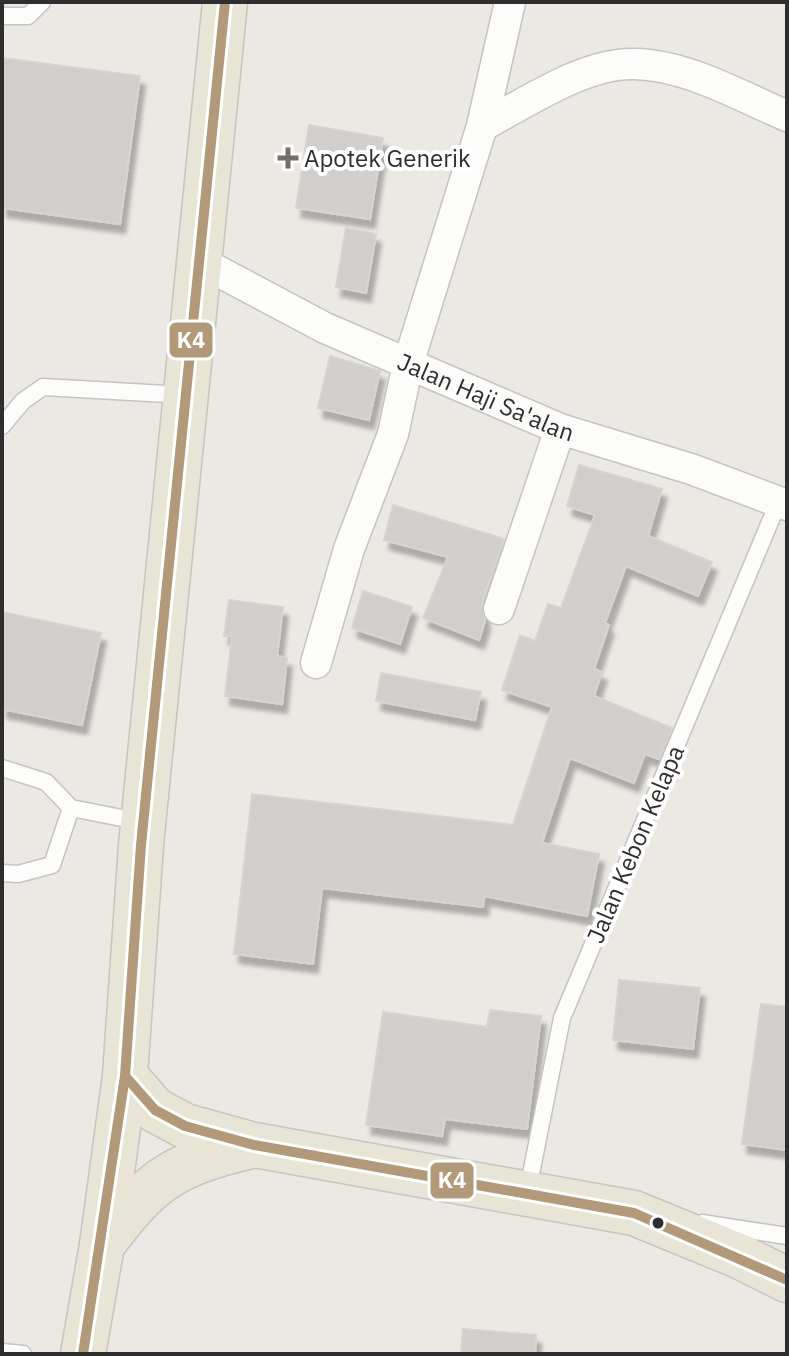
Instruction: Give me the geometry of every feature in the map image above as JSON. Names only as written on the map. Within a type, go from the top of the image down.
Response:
[{"type":"main road","points":[[83,1354],[102,1245],[125,1076],[143,822],[225,2]]},
{"type":"main road","points":[[125,1076],[155,1110],[185,1126],[254,1145],[634,1213],[739,1256],[787,1280]]},
{"type":"main road","points":[[102,1245],[149,1188],[171,1172],[193,1160],[254,1145]]},
{"type":"street","points":[[316,663],[349,549],[393,434],[408,364],[482,126],[510,2]]},
{"type":"street","points":[[482,126],[574,77],[634,64],[674,70],[787,116]]},
{"type":"street","name":"Jalan Haji Sa'alan","points":[[199,261],[325,328],[560,429],[691,469],[782,504]]},
{"type":"street","points":[[499,609],[560,429]]},
{"type":"lane","points":[[2,16],[28,16],[42,2]]},
{"type":"lane","points":[[2,426],[23,401],[43,387],[186,395]]},
{"type":"lane","name":"Jalan Kebon Kelapa","points":[[527,1196],[562,1018],[782,504]]},
{"type":"lane","points":[[2,768],[46,782],[71,808],[143,822]]},
{"type":"lane","points":[[2,873],[18,874],[52,865],[71,808]]},
{"type":"lane","points":[[634,1213],[787,1236]]},
{"type":"lane","points":[[2,1352],[23,1354]]},
{"type":"building","points":[[2,58],[140,76],[120,224],[2,208]]},
{"type":"building","points":[[309,125],[383,138],[370,219],[296,208]]},
{"type":"building","points":[[346,228],[376,234],[366,293],[336,287]]},
{"type":"building","points":[[330,356],[380,371],[369,420],[318,408]]},
{"type":"building","points":[[579,465],[662,489],[648,536],[712,562],[698,596],[626,566],[605,623],[609,625],[594,669],[602,672],[594,696],[672,728],[659,759],[645,754],[634,783],[570,758],[542,843],[599,854],[587,916],[484,896],[483,907],[322,888],[313,964],[234,954],[252,794],[513,825],[552,707],[502,690],[520,635],[535,641],[548,604],[561,608],[595,515],[567,506]]},
{"type":"building","points":[[393,505],[504,539],[482,603],[485,621],[479,640],[423,618],[448,557],[384,540]]},
{"type":"building","points":[[363,591],[412,607],[400,644],[352,628]]},
{"type":"building","points":[[229,600],[283,607],[277,656],[287,658],[282,704],[225,696],[232,636],[224,636]]},
{"type":"building","points":[[2,612],[101,633],[82,725],[2,709]]},
{"type":"building","points":[[381,673],[481,692],[475,720],[376,701]]},
{"type":"building","points":[[619,980],[700,988],[693,1049],[613,1040]]},
{"type":"building","points":[[761,1004],[787,1007],[787,1150],[742,1144]]},
{"type":"building","points":[[490,1010],[541,1016],[527,1129],[445,1119],[442,1136],[366,1125],[383,1012],[487,1027]]},
{"type":"building","points":[[463,1329],[536,1335],[535,1354],[461,1354]]},
{"type":"transit line","name":"K4","points":[[83,1354],[125,1076],[141,845],[225,2]]},
{"type":"transit line","name":"K4","points":[[125,1076],[155,1110],[185,1126],[254,1145],[634,1213],[787,1280]]},
{"type":"place","name":"Apotek Generik","points":[[288,158]]}]
